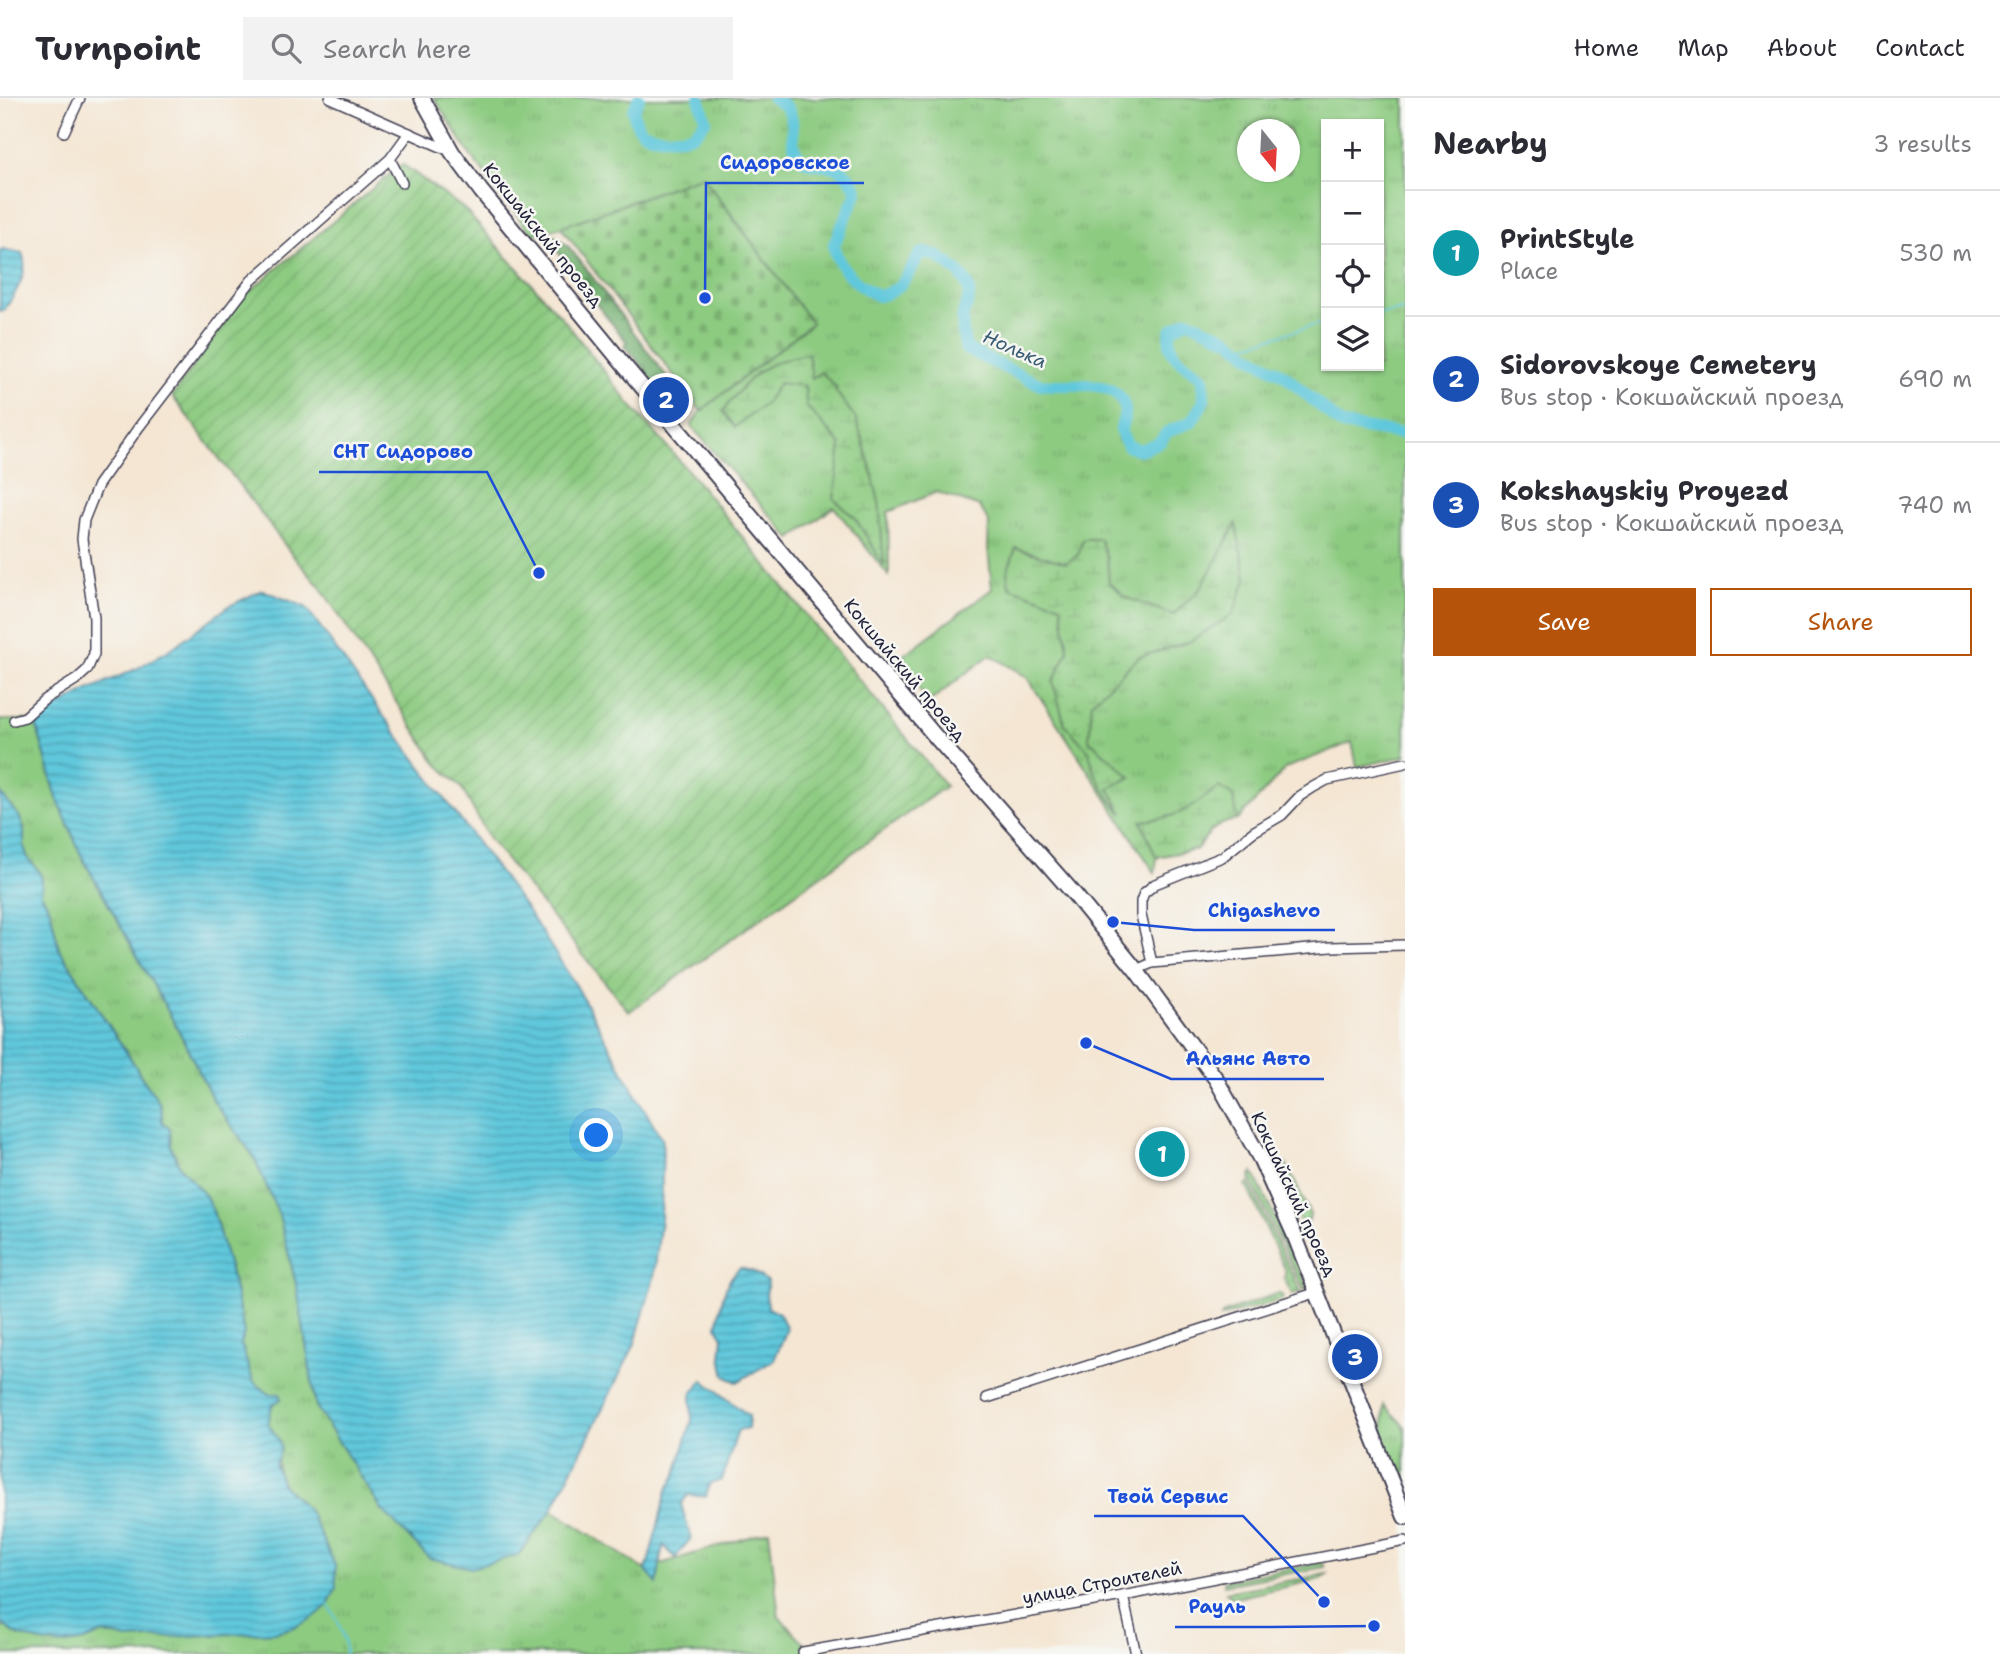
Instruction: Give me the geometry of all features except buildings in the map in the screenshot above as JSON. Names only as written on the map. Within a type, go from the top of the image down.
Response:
[{"type":"main road","name":"Кокшайский проезд","points":[[422,98],[452,152],[481,191],[935,736],[1075,895],[1136,970],[1216,1079],[1261,1160],[1318,1292],[1392,1483]]},
{"type":"main road","points":[[1392,1483],[1405,1501]]},
{"type":"main road","points":[[1392,1483],[1405,1517]]},
{"type":"street","points":[[64,132],[80,98]]},
{"type":"street","points":[[330,98],[452,152]]},
{"type":"street","points":[[14,720],[24,717],[77,679],[87,670],[94,654],[94,618],[82,539],[84,520],[98,485],[251,281],[390,159],[409,133]]},
{"type":"street","points":[[390,159],[402,183]]},
{"type":"street","points":[[1152,963],[1141,901],[1144,893],[1155,884],[1222,857],[1253,832],[1282,815],[1300,796],[1327,780],[1405,763]]},
{"type":"street","points":[[1136,970],[1152,963],[1331,947],[1405,945]]},
{"type":"street","name":"Кокшайский проезд","points":[[987,1398],[1318,1292]]},
{"type":"street","name":"улица Строителей","points":[[803,1652],[1123,1596],[1405,1541]]},
{"type":"street","points":[[1123,1596],[1136,1654]]},
{"type":"green space","points":[[434,98],[1405,98],[1405,756],[1357,767],[1352,742],[1286,768],[1238,820],[1224,821],[1210,831],[1197,849],[1157,857],[1155,873],[1027,677],[990,655],[929,702],[897,660],[992,589],[988,548],[989,522],[980,507],[937,492],[888,512],[889,576],[834,507],[791,539],[691,426],[701,411],[811,323],[703,176],[532,235],[471,156]]},
{"type":"green space","points":[[402,164],[464,209],[564,320],[629,403],[691,474],[946,786],[629,1012],[490,840],[461,787],[437,764],[321,588],[294,557],[172,396],[243,297]]},
{"type":"green space","points":[[702,176],[812,323],[701,411],[561,227]]},
{"type":"green space","points":[[555,236],[568,246],[585,267],[688,405],[682,409],[665,390],[649,381],[636,358],[624,346],[627,342],[550,245],[551,238]]},
{"type":"green space","points":[[808,354],[812,378],[821,372],[837,388],[835,390],[856,419],[879,502],[884,565],[855,518],[834,499],[841,445],[806,406],[805,386],[779,383],[766,403],[735,427],[723,411],[758,372],[779,361]]},
{"type":"green space","points":[[1236,524],[1246,580],[1233,614],[1189,642],[1139,657],[1092,702],[1089,740],[1131,777],[1109,788],[1123,814],[1110,799],[1093,770],[1089,751],[1065,725],[1053,682],[1068,651],[1061,605],[1009,587],[1007,572],[1016,548],[1066,563],[1078,555],[1083,539],[1100,539],[1107,558],[1109,582],[1125,597],[1173,615],[1201,588]]},
{"type":"green space","points":[[0,720],[35,720],[57,798],[81,855],[179,1031],[213,1100],[254,1157],[279,1215],[297,1288],[316,1406],[382,1510],[518,1555],[552,1510],[644,1569],[769,1531],[779,1617],[815,1654],[0,1654],[0,1627],[6,1627],[18,1635],[85,1641],[103,1633],[128,1639],[309,1511],[286,1487],[278,1474],[279,1440],[268,1424],[272,1405],[269,1394],[253,1381],[241,1344],[244,1333],[233,1281],[213,1211],[205,1195],[180,1167],[171,1147],[170,1129],[162,1122],[157,1099],[59,949],[50,909],[41,894],[42,879],[28,859],[24,846],[24,829],[19,816],[0,793]]},
{"type":"green space","points":[[1219,787],[1233,796],[1238,820],[1224,823],[1214,829],[1197,849],[1156,857],[1141,821],[1165,818],[1183,811]]},
{"type":"green space","points":[[1286,1164],[1310,1214],[1309,1220],[1305,1222],[1299,1220],[1278,1171],[1279,1166]]},
{"type":"green space","points":[[1253,1172],[1307,1284],[1304,1290],[1250,1178]]},
{"type":"green space","points":[[1249,1183],[1301,1292],[1292,1294],[1284,1278],[1286,1271],[1246,1185]]},
{"type":"green space","points":[[1278,1293],[1283,1296],[1281,1300],[1221,1317],[1224,1313]]},
{"type":"green space","points":[[1384,1405],[1405,1427],[1405,1494],[1383,1436]]},
{"type":"green space","points":[[1323,1563],[1325,1567],[1224,1585],[1224,1581]]},
{"type":"green space","points":[[1327,1574],[1321,1579],[1240,1597],[1231,1597],[1226,1592]]},
{"type":"water","points":[[2,249],[22,253],[24,268],[16,290],[4,311],[0,311],[0,251]]},
{"type":"water","points":[[262,590],[306,607],[528,911],[577,987],[663,1141],[661,1218],[654,1277],[634,1346],[552,1510],[518,1555],[471,1568],[429,1558],[382,1510],[316,1406],[297,1288],[279,1215],[254,1157],[213,1100],[179,1031],[81,855],[57,798],[35,720],[86,691],[136,669],[172,648],[229,606]]},
{"type":"water","points":[[0,793],[19,816],[24,829],[24,846],[28,859],[42,879],[41,894],[50,909],[59,949],[157,1099],[162,1122],[170,1129],[171,1147],[180,1167],[205,1195],[213,1211],[233,1281],[244,1333],[241,1344],[253,1381],[269,1394],[280,1394],[281,1399],[272,1405],[268,1424],[279,1440],[281,1449],[275,1464],[282,1484],[309,1511],[335,1565],[336,1588],[328,1605],[313,1618],[295,1627],[275,1632],[127,1639],[103,1633],[85,1641],[60,1645],[18,1635],[0,1623]]},
{"type":"water","points":[[740,1268],[754,1272],[768,1282],[768,1308],[779,1313],[787,1329],[774,1360],[737,1382],[725,1376],[721,1357],[723,1337],[717,1327],[726,1287]]},
{"type":"water","points":[[703,1380],[749,1416],[748,1428],[738,1430],[722,1480],[709,1484],[706,1497],[688,1495],[681,1504],[691,1538],[675,1558],[663,1545],[657,1584],[646,1571],[667,1490],[675,1477],[692,1420],[691,1395]]},
{"type":"waterway","name":"Нолька","points":[[639,98],[633,111],[640,129],[652,135],[673,137],[693,134],[706,120],[699,98]]},
{"type":"waterway","name":"Нолька","points":[[773,98],[786,107],[790,114],[795,150],[799,156],[805,161],[828,165],[844,172],[857,192],[834,244],[839,261],[849,275],[878,296],[899,286],[920,254],[930,254],[942,259],[959,273],[968,288],[968,301],[962,320],[966,349],[1039,384],[1089,385],[1113,391],[1121,398],[1125,410],[1121,432],[1128,446],[1140,450],[1160,442],[1167,432],[1191,422],[1204,401],[1203,378],[1178,358],[1171,347],[1171,330],[1187,320],[1230,340],[1250,356],[1284,375],[1342,425],[1405,434]]},
{"type":"waterway","points":[[1384,313],[1405,310]]},
{"type":"waterway","points":[[1239,347],[1321,323]]},
{"type":"waterway","points":[[328,1605],[341,1628],[345,1654]]},
{"type":"place","name":"Сидоровское","points":[[705,298]]},
{"type":"place","name":"Sidorovskoye Cemetery","points":[[666,400]]},
{"type":"place","name":"СНТ Сидорово","points":[[539,573]]},
{"type":"place","name":"Chigashevo","points":[[1113,922]]},
{"type":"place","name":"Альянс Авто","points":[[1086,1043]]},
{"type":"place","name":"PrintStyle","points":[[1162,1154]]},
{"type":"place","name":"Kokshayskiy Proyezd","points":[[1355,1357]]},
{"type":"place","name":"Твой Сервис","points":[[1324,1602]]},
{"type":"place","name":"Рауль","points":[[1374,1626]]}]
